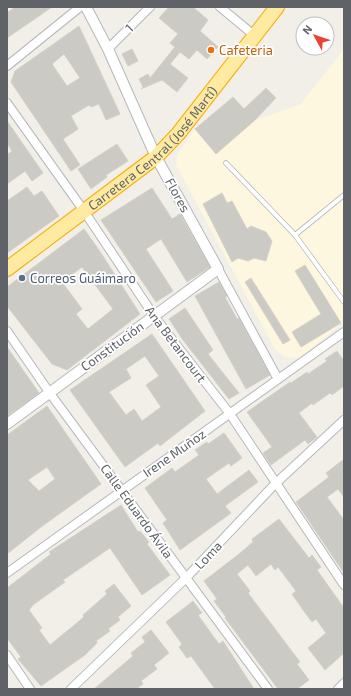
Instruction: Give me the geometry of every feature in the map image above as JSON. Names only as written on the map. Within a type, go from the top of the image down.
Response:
[{"type":"highway","name":"Carretera Central (José Martí)","points":[[7,269],[156,156],[178,134],[277,7]]},
{"type":"street","points":[[7,66],[80,7]]},
{"type":"street","name":"Flores","points":[[86,7],[108,49],[156,156],[278,379]]},
{"type":"street","name":"1","points":[[108,49],[150,7]]},
{"type":"street","points":[[220,7],[255,36]]},
{"type":"street","name":"Ana Betancourt","points":[[7,104],[84,211],[154,316],[230,414],[275,484],[344,584]]},
{"type":"street","name":"Constitución","points":[[7,424],[218,269]]},
{"type":"street","name":"Calle Eduardo Ávila","points":[[7,331],[49,392],[268,689]]},
{"type":"street","name":"Irene Muñoz","points":[[7,573],[343,334]]},
{"type":"street","name":"Loma","points":[[71,689],[186,578],[275,484],[344,420]]},
{"type":"street","points":[[7,654],[30,689]]},
{"type":"street","points":[[338,689],[344,683]]},
{"type":"lane","points":[[226,163],[295,234],[344,302]]},
{"type":"lane","points":[[295,234],[344,194]]},
{"type":"shaded area","points":[[344,49],[344,322],[299,358],[285,357],[275,349],[176,165],[177,155],[195,129],[233,97],[254,121],[301,104]]},
{"type":"building","points":[[15,7],[52,7],[7,38],[7,13]]},
{"type":"building","points":[[169,7],[193,7],[208,20],[200,31],[218,47],[207,59],[197,50],[189,59],[180,52],[170,64],[188,78],[177,92],[162,80],[141,89],[143,87],[139,79],[148,74],[150,78],[175,47],[170,43],[178,34],[159,18]]},
{"type":"building","points":[[79,26],[120,114],[106,120],[99,104],[91,107],[89,105],[71,116],[78,129],[63,139],[80,165],[71,171],[11,82],[15,71]],"holes":[[[64,54],[80,78],[67,86],[52,64]]]},
{"type":"building","points":[[132,49],[138,61],[128,66],[122,54]]},
{"type":"building","points":[[266,88],[276,98],[254,121],[216,154],[195,129],[233,97],[244,109]]},
{"type":"building","points":[[7,121],[43,173],[32,181],[25,171],[7,184],[7,155],[12,151],[7,143]]},
{"type":"building","points":[[117,144],[128,161],[106,175],[107,177],[91,189],[78,169]]},
{"type":"building","points":[[27,187],[34,196],[42,191],[59,216],[7,253],[7,201]]},
{"type":"building","points":[[152,188],[172,219],[180,214],[210,267],[187,282],[161,239],[146,249],[173,291],[156,302],[101,220]]},
{"type":"building","points":[[222,193],[227,203],[232,201],[247,229],[251,226],[266,232],[272,241],[266,261],[254,258],[248,261],[238,258],[232,262],[203,204]]},
{"type":"building","points":[[84,229],[140,314],[67,370],[52,364],[7,306],[7,287]],"holes":[[[82,267],[113,309],[88,329],[76,314],[82,309],[62,282]]]},
{"type":"building","points":[[305,265],[341,323],[301,347],[292,332],[321,314],[295,271]]},
{"type":"building","points":[[251,278],[290,340],[283,344],[245,282]]},
{"type":"building","points":[[219,282],[237,319],[239,318],[270,375],[246,389],[195,296]]},
{"type":"building","points":[[185,308],[213,350],[208,354],[239,393],[229,399],[183,340],[169,319]]},
{"type":"building","points":[[152,334],[205,411],[160,446],[158,443],[125,467],[70,390]],"holes":[[[145,356],[159,376],[146,385],[161,407],[142,421],[134,409],[126,415],[109,392],[131,378],[126,369]]]},
{"type":"building","points":[[7,347],[39,393],[7,416]]},
{"type":"building","points":[[337,351],[344,361],[344,386],[332,395],[330,393],[313,405],[312,403],[299,413],[317,437],[308,444],[305,440],[271,465],[263,453],[272,447],[247,412],[290,382],[291,383],[307,372],[308,374],[327,361],[325,359]]},
{"type":"building","points":[[47,406],[101,484],[41,527],[7,554],[7,435]],"holes":[[[47,467],[55,479],[39,491],[28,480]]]},
{"type":"building","points":[[224,433],[242,458],[231,466],[229,463],[206,479],[217,494],[249,470],[258,482],[225,506],[231,513],[180,550],[163,523],[167,520],[145,488],[172,468],[175,472],[199,455],[195,450],[207,442],[208,444]]},
{"type":"building","points":[[344,459],[344,497],[338,489],[327,497],[344,520],[344,573],[296,502],[329,477],[326,473]]},
{"type":"building","points":[[121,505],[138,532],[140,531],[149,542],[147,544],[170,575],[142,595],[110,548],[63,580],[65,582],[33,605],[29,610],[42,628],[39,630],[50,645],[84,617],[83,615],[107,594],[105,591],[114,584],[131,606],[118,617],[120,620],[108,629],[110,631],[96,641],[97,643],[85,655],[41,686],[18,659],[21,657],[7,638],[7,588],[51,554],[49,552]]},
{"type":"building","points":[[279,519],[309,558],[312,555],[321,567],[317,570],[344,608],[344,653],[325,670],[308,648],[326,633],[316,619],[312,622],[303,610],[292,594],[296,591],[278,567],[275,570],[271,564],[256,576],[248,565],[237,574],[250,591],[248,593],[300,662],[297,664],[309,680],[297,689],[278,689],[225,618],[226,617],[214,601],[217,599],[204,581],[253,542],[252,539]]},
{"type":"building","points":[[193,601],[202,613],[198,615],[219,644],[223,641],[254,689],[215,689],[191,656],[187,658],[179,647],[182,644],[166,622]]},
{"type":"building","points":[[151,630],[169,653],[154,665],[157,669],[141,681],[143,684],[136,689],[94,689],[133,656],[131,653],[145,642],[142,637]]},
{"type":"place","name":"Cafeteria","points":[[211,50]]},
{"type":"place","name":"Correos Guáimaro","points":[[22,278]]}]
